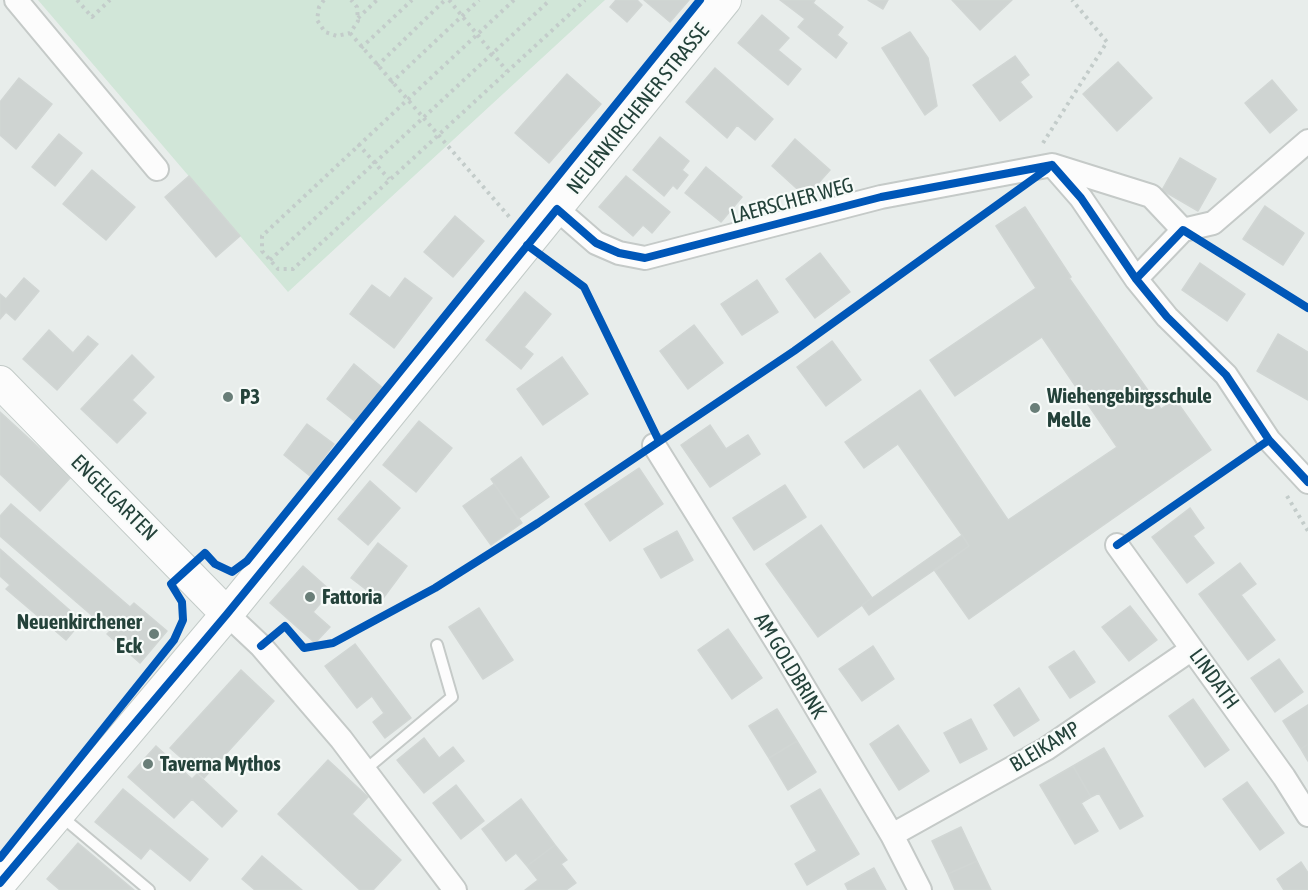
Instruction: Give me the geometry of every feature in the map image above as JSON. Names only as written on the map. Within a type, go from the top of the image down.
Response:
[{"type":"main road","name":"NEUENKIRCHENER STRASSE","points":[[0,884],[227,614],[523,236],[557,209],[725,0]]},
{"type":"main road","name":"ENGELGARTEN","points":[[0,382],[227,614]]},
{"type":"street","points":[[16,0],[157,169]]},
{"type":"street","points":[[1136,279],[1183,230],[1214,223],[1308,141]]},
{"type":"street","points":[[1052,165],[1081,198],[1136,279],[1167,317],[1226,375],[1269,441],[1308,482]]},
{"type":"street","name":"LAERSCHER WEG","points":[[557,209],[597,243],[619,254],[645,258],[881,197],[1052,165],[1151,196],[1183,230]]},
{"type":"street","name":"AM GOLDBRINK","points":[[657,443],[892,835],[920,890]]},
{"type":"street","name":"LINDATH","points":[[1117,545],[1308,815]]},
{"type":"street","points":[[227,614],[261,646],[365,770],[455,890]]},
{"type":"street","name":"BLEIKAMP","points":[[892,835],[1046,749],[1192,649]]},
{"type":"lane","points":[[365,770],[452,697],[437,645]]},
{"type":"lane","points":[[59,813],[149,890]]},
{"type":"path","points":[[77,0],[92,17],[110,0]]},
{"type":"path","points":[[324,0],[317,14],[320,27],[331,35],[350,33]]},
{"type":"path","points":[[351,0],[357,7],[358,18]]},
{"type":"path","points":[[350,33],[358,18],[377,0]]},
{"type":"path","points":[[361,48],[412,0]]},
{"type":"path","points":[[376,66],[447,0],[507,71]]},
{"type":"path","points":[[392,83],[479,0]]},
{"type":"path","points":[[514,0],[405,99],[262,236],[262,251],[278,269],[293,269],[389,178],[585,0]]},
{"type":"path","points":[[270,260],[550,0]]},
{"type":"path","points":[[1052,165],[1041,147],[1107,42],[1072,0]]},
{"type":"path","points":[[350,33],[523,236],[584,287],[657,443]]},
{"type":"path","points":[[358,144],[389,178]]},
{"type":"path","points":[[261,646],[285,626],[304,648],[333,642],[381,619],[538,523],[794,351],[1013,193]]},
{"type":"path","points":[[1183,230],[1308,308]]},
{"type":"path","points":[[1117,545],[1269,441]]},
{"type":"green space","points":[[38,0],[605,0],[288,292]]},
{"type":"building","points":[[616,0],[637,0],[642,5],[627,22],[610,7]]},
{"type":"building","points":[[644,0],[689,0],[670,22]]},
{"type":"building","points":[[780,0],[815,0],[813,3],[843,27],[837,35],[847,43],[836,58],[798,27],[805,19]]},
{"type":"building","points":[[868,0],[888,0],[883,9]]},
{"type":"building","points":[[952,0],[1012,0],[980,30]]},
{"type":"building","points":[[762,15],[789,38],[778,50],[801,69],[788,85],[738,43]]},
{"type":"building","points":[[910,32],[928,58],[937,106],[925,115],[882,48]]},
{"type":"building","points":[[1015,56],[1029,75],[1020,82],[1032,97],[1000,121],[973,85]]},
{"type":"building","points":[[1118,62],[1152,98],[1117,131],[1083,94]]},
{"type":"building","points":[[715,68],[773,119],[755,140],[737,125],[727,138],[686,102]]},
{"type":"building","points":[[567,74],[601,104],[549,163],[515,133]]},
{"type":"building","points":[[19,78],[52,104],[16,149],[0,135],[0,102]]},
{"type":"building","points":[[1272,80],[1297,110],[1270,133],[1245,103]]},
{"type":"building","points":[[59,134],[82,153],[55,186],[32,167]]},
{"type":"building","points":[[660,137],[689,161],[682,170],[688,175],[677,189],[673,185],[664,196],[633,170]]},
{"type":"building","points":[[795,139],[830,170],[806,197],[772,166]]},
{"type":"building","points":[[1180,158],[1216,179],[1198,211],[1162,190]]},
{"type":"building","points":[[706,167],[742,197],[721,222],[685,193]]},
{"type":"building","points":[[92,170],[135,207],[106,240],[63,204]]},
{"type":"building","points":[[189,176],[240,236],[216,257],[165,197]]},
{"type":"building","points":[[626,176],[670,212],[652,233],[643,225],[633,236],[599,207]]},
{"type":"building","points":[[1265,206],[1304,233],[1283,265],[1243,239]]},
{"type":"building","points":[[1025,207],[1071,277],[1069,278],[1161,409],[1175,399],[1211,450],[969,619],[935,571],[969,546],[962,535],[898,444],[864,468],[845,442],[920,390],[1008,520],[1117,447],[1042,337],[955,396],[930,360],[1036,288],[996,226]]},
{"type":"building","points":[[455,216],[484,241],[453,277],[424,252]]},
{"type":"building","points":[[820,253],[850,292],[815,318],[786,279]]},
{"type":"building","points":[[1200,263],[1245,294],[1227,321],[1182,290]]},
{"type":"building","points":[[24,278],[39,291],[15,320],[6,312],[0,319],[0,294],[6,299]]},
{"type":"building","points":[[405,278],[432,298],[394,348],[350,314],[372,285],[390,298]]},
{"type":"building","points":[[757,280],[778,312],[742,335],[721,304]]},
{"type":"building","points":[[525,292],[551,314],[524,347],[533,354],[521,369],[486,340]]},
{"type":"building","points":[[694,325],[723,363],[688,389],[660,351]]},
{"type":"building","points":[[49,330],[73,353],[88,336],[98,344],[57,390],[23,359]]},
{"type":"building","points":[[1278,334],[1308,352],[1308,400],[1257,371]]},
{"type":"building","points":[[832,341],[861,380],[826,406],[797,367]]},
{"type":"building","points":[[132,355],[154,377],[132,400],[146,413],[117,443],[81,409]]},
{"type":"building","points":[[562,357],[588,394],[543,425],[517,389]]},
{"type":"building","points":[[354,364],[384,389],[357,423],[327,399]]},
{"type":"building","points":[[0,412],[71,477],[40,511],[0,474]]},
{"type":"building","points":[[419,421],[452,448],[416,492],[383,465]]},
{"type":"building","points":[[307,424],[334,444],[310,476],[284,455]]},
{"type":"building","points":[[710,425],[726,449],[748,435],[760,454],[710,487],[681,445]]},
{"type":"building","points":[[521,457],[549,497],[518,519],[491,479]]},
{"type":"building","points":[[639,468],[663,504],[610,541],[585,504]]},
{"type":"building","points":[[370,481],[400,508],[368,545],[338,519]]},
{"type":"building","points":[[494,484],[522,523],[491,545],[463,506]]},
{"type":"building","points":[[785,485],[806,517],[754,550],[733,518]]},
{"type":"building","points":[[11,504],[130,607],[134,603],[167,631],[140,663],[107,634],[110,631],[0,536],[0,516]]},
{"type":"building","points":[[1190,508],[1204,528],[1193,536],[1214,563],[1187,583],[1152,537]]},
{"type":"building","points":[[821,525],[872,598],[818,637],[766,564]]},
{"type":"building","points":[[677,531],[693,560],[661,578],[644,549]]},
{"type":"building","points":[[962,535],[969,546],[869,615],[862,605]]},
{"type":"building","points":[[378,543],[407,566],[381,601],[351,578]]},
{"type":"building","points":[[0,549],[82,621],[66,640],[6,589],[10,585],[0,576]]},
{"type":"building","points":[[1240,563],[1256,584],[1241,595],[1275,640],[1248,660],[1199,594]]},
{"type":"building","points":[[303,566],[331,591],[313,612],[330,627],[315,643],[270,603]]},
{"type":"building","points":[[1130,606],[1157,640],[1129,661],[1102,627]]},
{"type":"building","points":[[479,608],[513,660],[483,679],[449,627]]},
{"type":"building","points":[[728,629],[762,678],[732,699],[698,650]]},
{"type":"building","points":[[355,644],[411,718],[385,738],[373,722],[384,713],[372,696],[357,708],[325,666]]},
{"type":"building","points":[[873,646],[894,679],[862,701],[839,669]]},
{"type":"building","points":[[1074,651],[1095,682],[1070,698],[1049,667]]},
{"type":"building","points":[[1279,659],[1303,692],[1275,712],[1251,678]]},
{"type":"building","points":[[241,670],[274,701],[204,778],[170,748]]},
{"type":"building","points":[[1019,688],[1039,720],[1014,736],[994,705]]},
{"type":"building","points":[[1193,699],[1229,750],[1205,767],[1169,716]]},
{"type":"building","points":[[1308,705],[1308,744],[1301,749],[1283,721]]},
{"type":"building","points":[[777,709],[797,741],[769,758],[749,726]]},
{"type":"building","points":[[971,719],[987,749],[960,763],[944,733]]},
{"type":"building","points":[[898,725],[929,771],[899,790],[870,744]]},
{"type":"building","points":[[424,738],[439,758],[453,747],[464,761],[424,793],[397,760]]},
{"type":"building","points":[[797,741],[816,772],[788,790],[769,758]]},
{"type":"building","points":[[1308,744],[1308,761],[1301,749]]},
{"type":"building","points":[[156,746],[192,779],[197,774],[237,811],[222,827],[192,799],[174,818],[128,777]]},
{"type":"building","points":[[1104,748],[1143,816],[1120,829],[1099,793],[1091,797],[1073,766]]},
{"type":"building","points":[[328,760],[368,797],[352,814],[401,860],[373,890],[360,890],[278,814]]},
{"type":"building","points":[[1073,766],[1091,797],[1081,803],[1098,831],[1075,844],[1040,785]]},
{"type":"building","points":[[1247,782],[1284,833],[1260,850],[1223,799]]},
{"type":"building","points":[[456,785],[484,821],[461,839],[433,803]]},
{"type":"building","points":[[123,789],[208,859],[190,881],[150,848],[141,859],[95,822]]},
{"type":"building","points":[[820,789],[859,854],[807,885],[795,864],[817,851],[791,806]]},
{"type":"building","points":[[521,799],[555,845],[527,866],[516,853],[506,861],[482,829]]},
{"type":"building","points":[[961,827],[977,861],[948,874],[932,841]]},
{"type":"building","points":[[78,843],[134,890],[60,890],[47,879]]},
{"type":"building","points":[[555,845],[567,860],[561,864],[576,883],[566,890],[525,890],[538,880],[527,866]]},
{"type":"building","points":[[262,856],[302,890],[255,890],[242,879]]},
{"type":"building","points":[[977,861],[991,890],[955,890],[948,874]]},
{"type":"building","points":[[1301,862],[1308,873],[1308,890],[1284,890],[1277,879]]},
{"type":"building","points":[[874,868],[886,890],[848,890],[845,884]]},
{"type":"cycle path","points":[[0,858],[174,640],[183,620],[182,602],[171,584],[205,553],[215,564],[232,572],[247,561],[700,0]]},
{"type":"cycle path","points":[[1052,165],[1081,198],[1136,279],[1167,317],[1226,375],[1269,440],[1308,482]]},
{"type":"cycle path","points":[[0,883],[227,614],[557,209],[596,243],[619,253],[645,258],[881,197],[1052,165]]},
{"type":"cycle path","points":[[261,646],[285,626],[304,648],[333,643],[435,588],[538,523],[794,351],[1047,169]]},
{"type":"cycle path","points":[[1136,279],[1183,230],[1308,308]]},
{"type":"cycle path","points":[[527,245],[584,287],[659,441]]},
{"type":"cycle path","points":[[1117,545],[1269,440]]},
{"type":"place","name":"P3","points":[[228,397]]},
{"type":"place","name":"Wiehengebirgsschule Melle","points":[[1035,408]]},
{"type":"place","name":"Fattoria","points":[[310,597]]},
{"type":"place","name":"Neuenkirchener Eck","points":[[154,634]]},
{"type":"place","name":"Taverna Mythos","points":[[148,764]]}]
